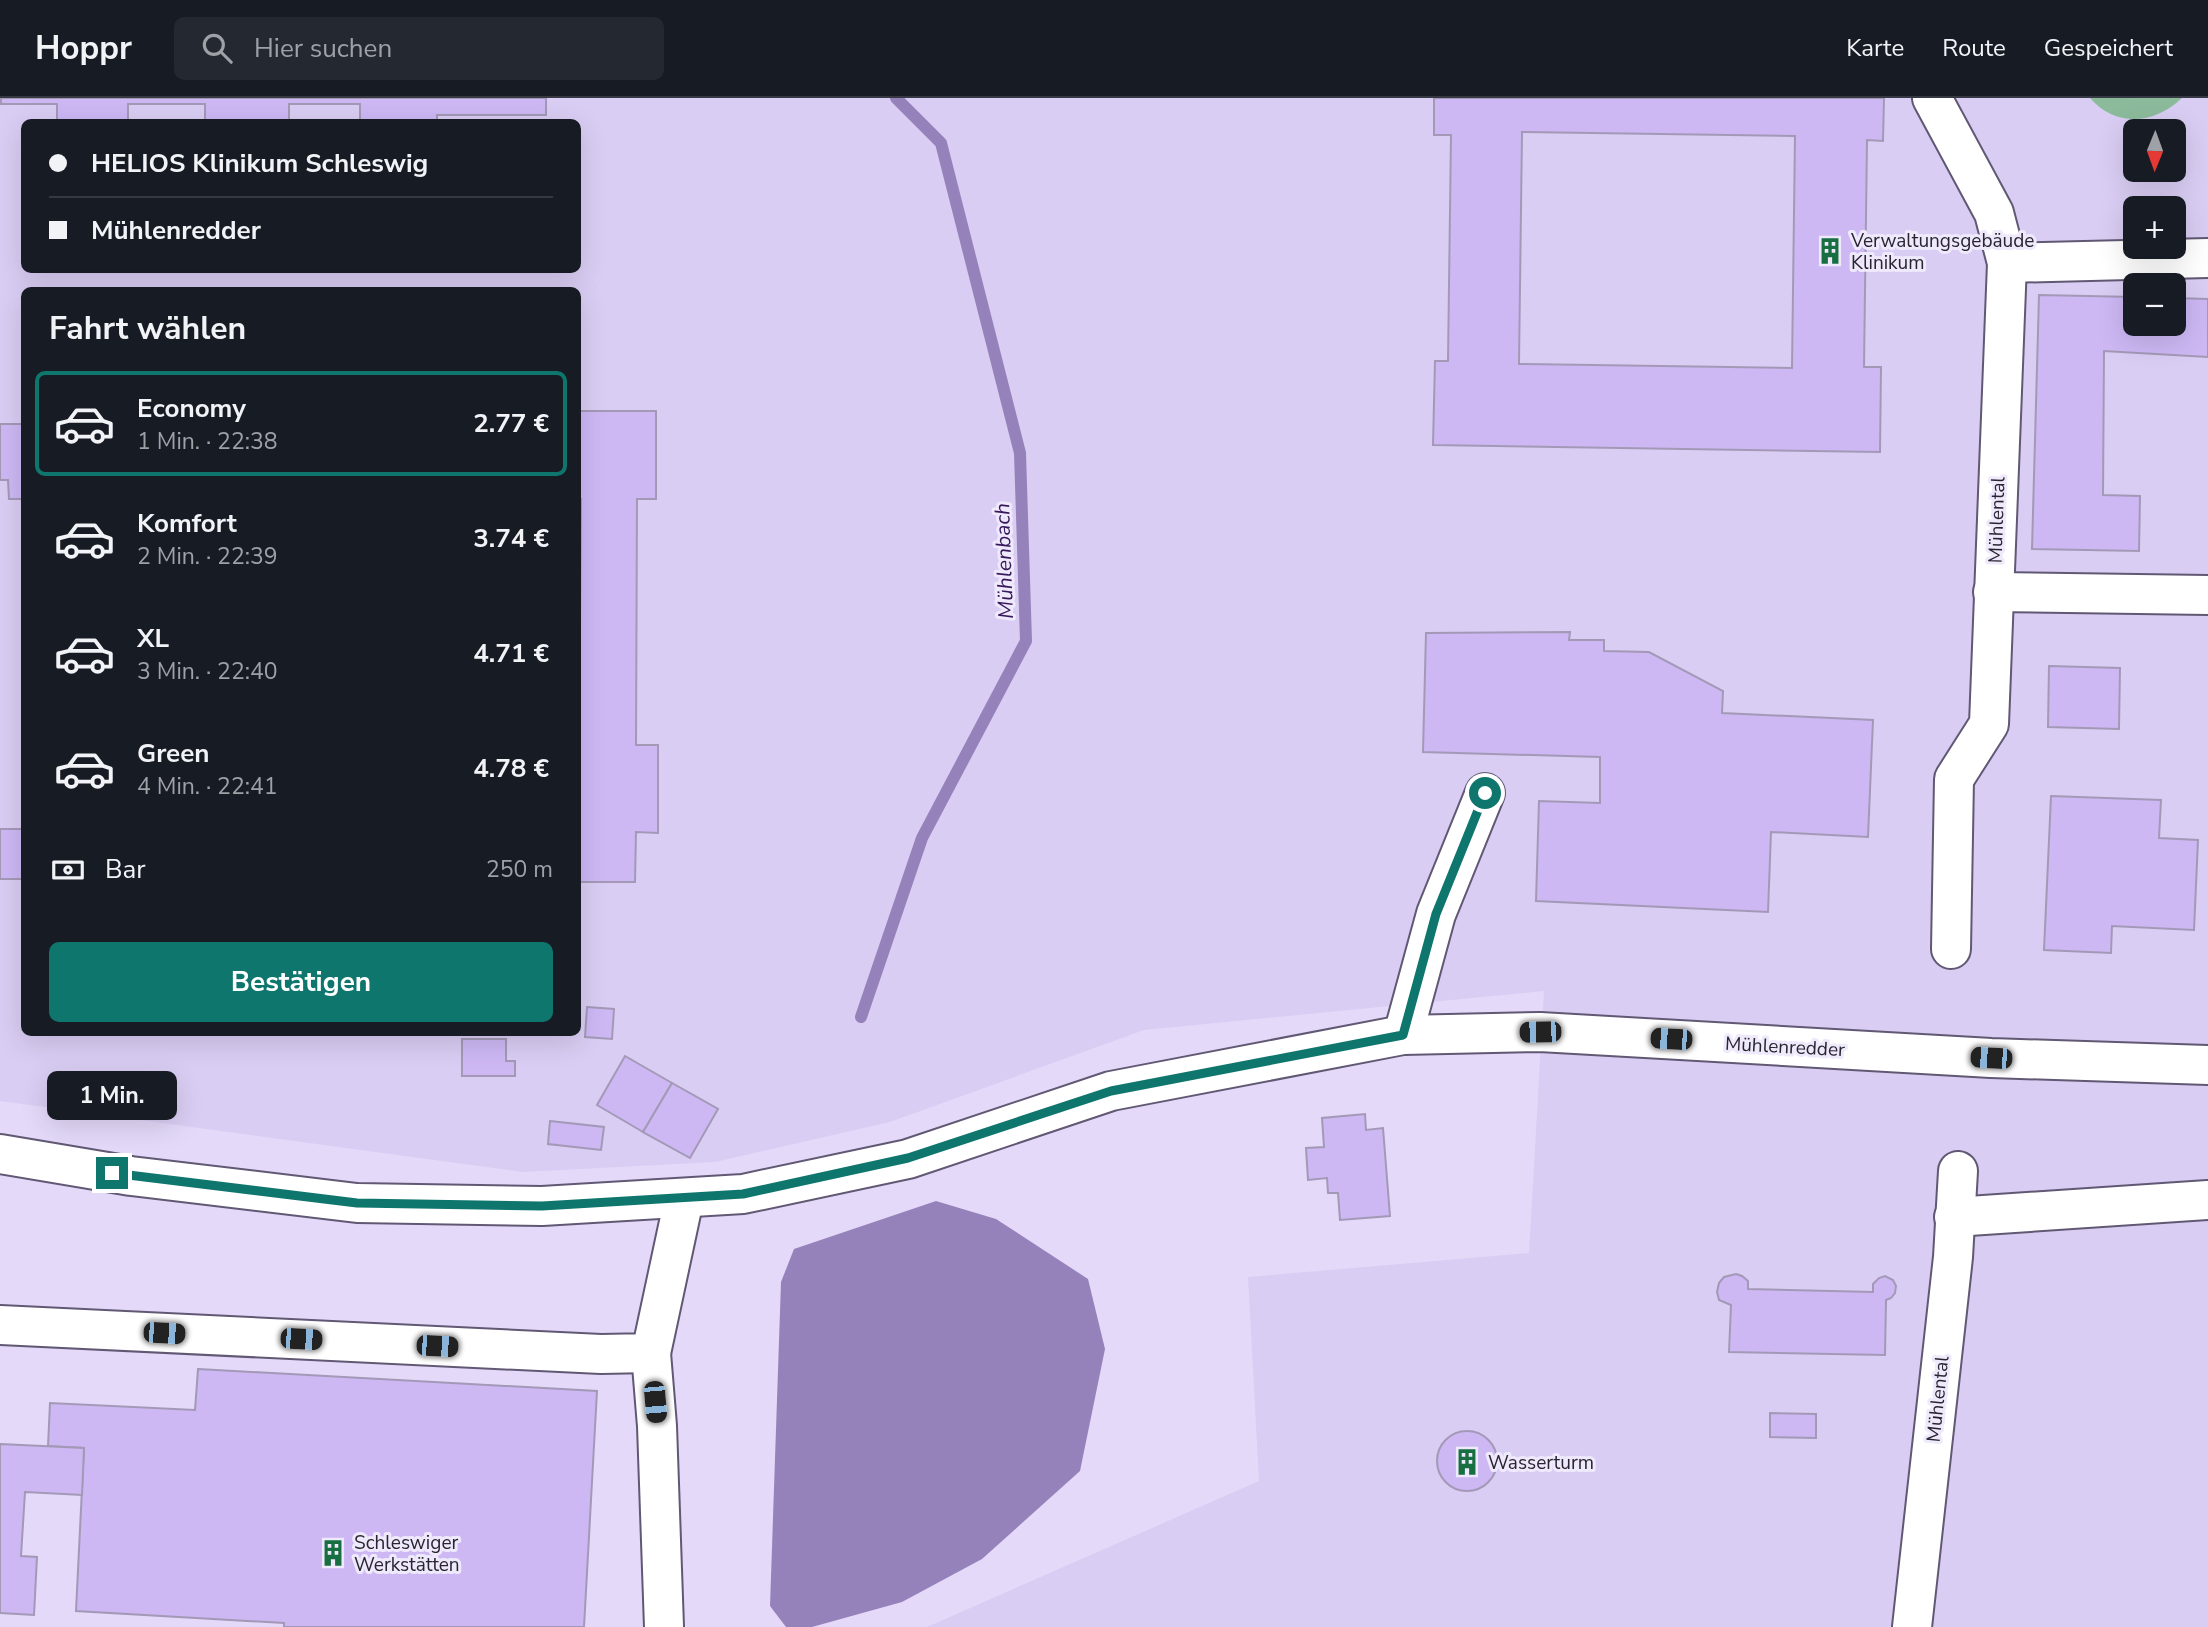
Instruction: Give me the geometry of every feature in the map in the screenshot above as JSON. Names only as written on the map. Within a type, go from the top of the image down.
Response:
[{"type":"street","name":"Mühlental","points":[[1932,98],[1994,213],[2007,263],[1989,724],[1954,779],[1951,949]]},
{"type":"street","points":[[2007,263],[2208,258]]},
{"type":"street","points":[[1993,592],[2208,594]]},
{"type":"street","points":[[1403,1035],[1436,914],[1485,793]]},
{"type":"street","name":"Mühlenredder","points":[[0,1154],[131,1176],[357,1203],[542,1206],[743,1194],[908,1158],[1111,1091],[1403,1035],[1540,1032],[1991,1058],[2208,1065]]},
{"type":"street","name":"Mühlental","points":[[1912,1627],[1951,1270],[1958,1171]]},
{"type":"street","points":[[664,1627],[657,1426],[651,1353],[684,1199]]},
{"type":"street","points":[[1954,1217],[2208,1199]]},
{"type":"street","points":[[0,1325],[587,1353],[651,1353]]},
{"type":"shaded area","points":[[0,98],[2208,98],[2208,1627],[927,1627],[1259,1481],[1248,1277],[1529,1253],[1544,991],[1144,1030],[890,1122],[715,1162],[523,1172],[0,1101]]},
{"type":"shaded area","points":[[936,1201],[996,1219],[1088,1279],[1105,1349],[1080,1471],[982,1559],[902,1602],[812,1627],[786,1627],[770,1606],[781,1282],[794,1249]]},
{"type":"green space","points":[[2090,98],[2182,98],[2160,113],[2136,119],[2123,118],[2100,108]]},
{"type":"building","points":[[1,98],[546,98],[546,115],[437,115],[437,119],[360,119],[360,104],[289,104],[289,119],[205,119],[205,104],[128,104],[128,119],[57,119],[57,104],[1,104]]},
{"type":"building","name":"Verwaltungsgebäude Klinikum","points":[[1434,98],[1884,98],[1883,141],[1867,140],[1864,367],[1881,367],[1880,452],[1433,445],[1435,361],[1448,361],[1451,135],[1434,135]],"holes":[[[1522,132],[1795,136],[1792,368],[1519,364]]]},
{"type":"building","points":[[2039,295],[2123,297],[2123,336],[2186,336],[2186,298],[2208,299],[2208,357],[2104,351],[2103,495],[2140,496],[2139,551],[2032,549]]},
{"type":"building","points":[[581,411],[656,411],[656,499],[637,499],[636,745],[658,745],[658,833],[636,832],[635,882],[581,882]]},
{"type":"building","points":[[0,424],[21,424],[21,499],[9,499],[8,480],[0,480]]},
{"type":"building","points":[[1570,632],[1569,640],[1604,640],[1604,651],[1649,652],[1723,691],[1722,713],[1873,720],[1868,837],[1771,832],[1768,912],[1536,901],[1539,801],[1600,803],[1600,757],[1423,752],[1426,633]]},
{"type":"building","points":[[2049,666],[2120,668],[2119,729],[2048,727]]},
{"type":"building","points":[[2051,796],[2161,800],[2159,838],[2198,840],[2194,930],[2112,926],[2111,953],[2044,950]]},
{"type":"building","points":[[0,829],[21,829],[21,879],[0,879]]},
{"type":"building","points":[[587,1007],[614,1009],[612,1039],[585,1037]]},
{"type":"building","points":[[462,1039],[506,1039],[506,1061],[515,1061],[515,1076],[462,1076]]},
{"type":"building","points":[[625,1056],[672,1083],[643,1132],[597,1105]]},
{"type":"building","points":[[672,1083],[718,1109],[690,1158],[643,1132]]},
{"type":"building","points":[[1365,1114],[1366,1130],[1383,1128],[1390,1216],[1340,1220],[1338,1193],[1328,1193],[1327,1178],[1308,1180],[1306,1148],[1324,1147],[1322,1118]]},
{"type":"building","points":[[550,1121],[604,1127],[601,1150],[548,1144]]},
{"type":"building","points":[[1736,1274],[1748,1281],[1748,1289],[1873,1292],[1873,1284],[1879,1278],[1885,1276],[1893,1280],[1895,1293],[1886,1300],[1885,1355],[1729,1352],[1731,1305],[1719,1300],[1717,1292],[1724,1277]]},
{"type":"building","name":"Schleswiger Werkstätten","points":[[198,1369],[597,1391],[584,1627],[284,1627],[284,1623],[76,1611],[84,1448],[48,1446],[50,1403],[195,1410]]},
{"type":"building","points":[[1770,1413],[1816,1414],[1816,1438],[1770,1437]]},
{"type":"building","name":"Wasserturm","points":[[1461,1431],[1473,1431],[1492,1444],[1497,1461],[1495,1473],[1484,1486],[1473,1491],[1461,1491],[1442,1478],[1437,1467],[1437,1455],[1450,1436]]},
{"type":"building","points":[[0,1444],[84,1448],[82,1495],[25,1492],[21,1556],[37,1557],[34,1615],[0,1613]]},
{"type":"waterway","name":"Mühlenbach","points":[[861,1017],[922,838],[1026,641],[1020,453],[941,143],[896,98]]},
{"type":"place","name":"Verwaltungsgebäude Klinikum","points":[[1830,251]]},
{"type":"place","name":"Wasserturm","points":[[1467,1462]]},
{"type":"place","name":"Schleswiger Werkstätten","points":[[333,1553]]},
{"type":"route","points":[[112,1173],[357,1203],[542,1206],[743,1194],[908,1158],[1111,1091],[1403,1035],[1436,914],[1485,793]]}]
